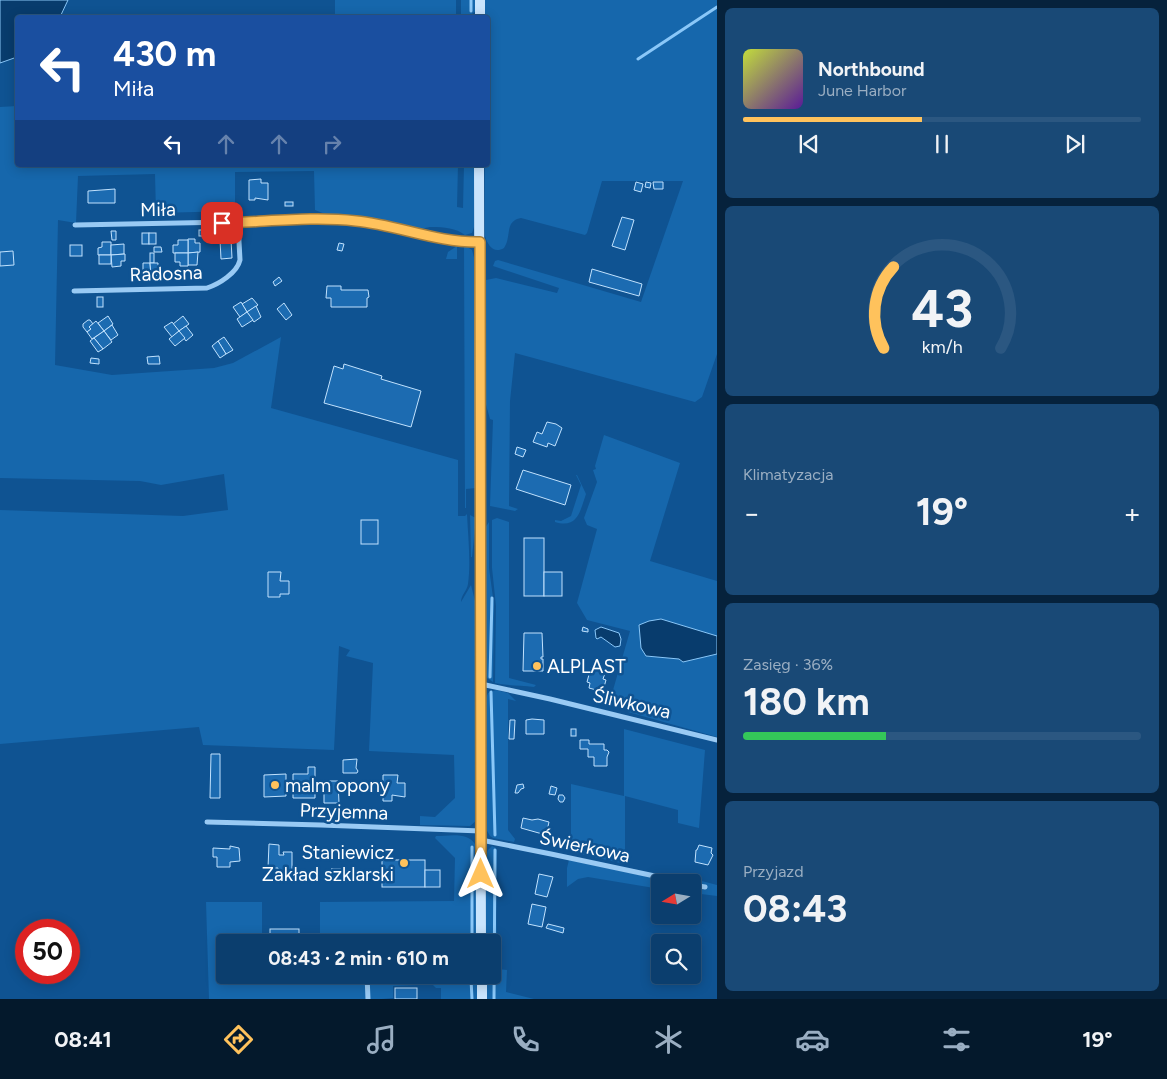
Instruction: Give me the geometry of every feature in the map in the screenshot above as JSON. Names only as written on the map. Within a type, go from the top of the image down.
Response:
[{"type":"main road","points":[[480,0],[480,15]]},
{"type":"main road","points":[[480,167],[482,934]]},
{"type":"main road","points":[[482,984],[482,999]]},
{"type":"street","name":"Miła","points":[[75,226],[313,220],[358,221],[441,239],[480,242]]},
{"type":"street","name":"Radosna","points":[[74,291],[212,287],[239,266],[238,222]]},
{"type":"street","name":"Śliwkowa","points":[[481,684],[717,740]]},
{"type":"street","name":"Przyjemna","points":[[207,822],[320,824],[481,836]]},
{"type":"street","name":"Świerkowa","points":[[481,836],[551,854],[651,875]]},
{"type":"street","points":[[701,886],[705,887]]},
{"type":"street","points":[[367,984],[368,999]]},
{"type":"shaded area","points":[[0,0],[68,0],[61,15],[15,15],[15,58],[0,63]]},
{"type":"shaded area","points":[[335,0],[456,0],[456,15],[335,15]]},
{"type":"shaded area","points":[[461,0],[475,0],[476,11],[470,15],[461,15]]},
{"type":"shaded area","points":[[484,0],[717,0],[717,354],[702,397],[695,402],[515,353],[510,401],[509,506],[518,509],[515,511],[490,506],[493,420],[490,419],[485,401],[486,280],[496,278],[557,293],[559,288],[493,266],[495,261],[498,260],[641,302],[683,181],[602,181],[585,235],[521,218],[512,222],[504,248],[497,250],[492,248],[485,236],[485,167],[490,167],[490,15],[484,15]]},
{"type":"shaded area","points":[[15,106],[15,167],[458,167],[457,207],[463,208],[464,167],[475,167],[474,227],[472,233],[465,235],[450,228],[412,229],[412,227],[359,217],[330,216],[315,210],[314,171],[235,172],[235,211],[156,213],[155,174],[78,176],[76,223],[58,220],[55,365],[112,375],[214,368],[233,363],[281,337],[271,408],[458,460],[458,516],[465,516],[467,514],[469,558],[468,584],[461,602],[471,585],[476,605],[477,820],[470,826],[420,825],[420,816],[435,817],[455,798],[454,755],[369,751],[373,663],[346,656],[350,650],[339,646],[334,750],[203,745],[199,727],[0,744],[0,510],[183,516],[228,510],[224,474],[161,485],[140,481],[0,478],[0,107]]},
{"type":"shaded area","points":[[464,245],[472,250],[476,265],[476,488],[466,489],[466,508],[465,508]]},
{"type":"shaded area","points":[[457,246],[457,259],[446,259],[448,252]]},
{"type":"shaded area","points":[[604,435],[680,463],[650,561],[717,581],[717,737],[628,712],[628,709],[609,704],[630,631],[587,620],[577,603],[597,529],[587,525],[584,518],[597,482],[593,470],[596,469],[595,466]]},
{"type":"shaded area","points":[[576,475],[586,494],[580,512],[569,523],[555,522],[555,520],[561,521],[571,516],[581,485]]},
{"type":"shaded area","points":[[470,515],[476,518],[472,557],[471,557]]},
{"type":"shaded area","points":[[497,518],[509,522],[509,678],[536,685],[534,687],[495,683],[496,606],[492,568],[492,520]]},
{"type":"shaded area","points":[[489,522],[489,568],[494,605],[493,682],[487,678],[485,673],[485,528]]},
{"type":"shaded area","points":[[661,619],[717,636],[717,654],[683,662],[679,659],[646,656],[641,648],[639,625]]},
{"type":"shaded area","points":[[601,627],[619,633],[621,639],[620,646],[615,647],[601,637],[596,638],[595,630]]},
{"type":"shaded area","points":[[496,690],[508,693],[516,701],[508,699],[508,830],[515,839],[514,842],[493,838],[486,829],[486,698],[488,693]]},
{"type":"shaded area","points":[[624,729],[705,750],[699,828],[678,823],[678,810],[625,796],[625,864],[571,852],[571,784],[624,796]]},
{"type":"shaded area","points":[[436,836],[464,836],[473,841],[476,846],[477,934],[320,934],[320,902],[454,901],[455,858],[435,838]]},
{"type":"shaded area","points":[[492,846],[497,851],[497,934],[486,934],[486,854]]},
{"type":"shaded area","points":[[569,860],[651,878],[651,888],[588,877],[578,879],[567,887]]},
{"type":"shaded area","points":[[701,881],[717,885],[717,896],[701,894],[701,889],[704,890],[705,886],[701,885]]},
{"type":"shaded area","points":[[206,902],[262,902],[262,934],[216,934],[216,984],[417,984],[393,986],[393,998],[382,999],[209,999]]},
{"type":"shaded area","points":[[501,969],[507,970],[506,992],[534,999],[486,999],[486,984],[501,984]]},
{"type":"shaded area","points":[[477,984],[477,999],[441,999],[441,988],[436,988],[433,985]]},
{"type":"building","points":[[261,179],[261,183],[268,183],[268,200],[255,198],[255,200],[249,200],[249,180]]},
{"type":"building","points":[[636,182],[643,184],[641,192],[634,190]]},
{"type":"building","points":[[646,182],[651,183],[650,188],[645,187]]},
{"type":"building","points":[[653,182],[663,182],[663,189],[654,189]]},
{"type":"building","points":[[115,189],[115,203],[88,203],[88,191]]},
{"type":"building","points":[[285,202],[293,202],[293,206],[285,206]]},
{"type":"building","points":[[622,217],[634,220],[625,250],[612,246]]},
{"type":"building","points":[[199,230],[204,230],[204,236],[199,236]]},
{"type":"building","points":[[111,231],[116,231],[116,240],[112,240]]},
{"type":"building","points":[[142,233],[149,233],[149,244],[142,244]]},
{"type":"building","points":[[149,233],[156,233],[156,244],[149,244]]},
{"type":"building","points":[[188,239],[195,239],[195,243],[200,243],[200,252],[188,253]]},
{"type":"building","points":[[231,239],[232,258],[221,259],[220,240]]},
{"type":"building","points":[[178,240],[188,240],[188,253],[173,253],[173,245],[178,245]]},
{"type":"building","points":[[102,242],[111,242],[111,255],[98,255],[98,248],[102,247]]},
{"type":"building","points":[[339,243],[344,244],[342,251],[337,250]]},
{"type":"building","points":[[124,244],[124,254],[111,255],[111,245]]},
{"type":"building","points":[[70,245],[82,245],[82,256],[70,256]]},
{"type":"building","points":[[154,247],[161,247],[162,252],[154,252]]},
{"type":"building","points":[[13,251],[14,265],[0,266],[0,252]]},
{"type":"building","points":[[198,252],[197,265],[188,265],[188,253]]},
{"type":"building","points":[[150,253],[154,253],[154,263],[150,263]]},
{"type":"building","points":[[175,253],[188,253],[188,266],[180,266],[180,262],[175,262]]},
{"type":"building","points":[[125,254],[125,261],[121,261],[121,266],[112,267],[111,255]]},
{"type":"building","points":[[99,255],[111,255],[111,264],[99,264]]},
{"type":"building","points":[[143,263],[150,263],[151,276],[143,276]]},
{"type":"building","points":[[150,263],[158,263],[158,275],[151,276]]},
{"type":"building","points":[[592,269],[642,284],[639,296],[589,282]]},
{"type":"building","points":[[279,277],[282,281],[275,286],[273,282]]},
{"type":"building","points":[[327,286],[341,286],[341,290],[368,290],[367,307],[331,307],[331,298],[326,298]]},
{"type":"building","points":[[97,297],[103,297],[103,307],[97,307]]},
{"type":"building","points":[[252,298],[258,305],[247,312],[242,304]]},
{"type":"building","points":[[241,302],[247,312],[240,317],[233,307]]},
{"type":"building","points":[[284,303],[292,315],[286,320],[277,309]]},
{"type":"building","points":[[256,306],[261,317],[254,322],[247,312]]},
{"type":"building","points":[[247,312],[253,320],[242,327],[237,319]]},
{"type":"building","points":[[108,316],[113,324],[104,331],[98,323]]},
{"type":"building","points":[[183,316],[189,324],[179,331],[173,324]]},
{"type":"building","points":[[88,320],[93,324],[87,332],[83,324]]},
{"type":"building","points":[[96,321],[104,331],[92,339],[87,332],[91,329],[89,327]]},
{"type":"building","points":[[172,322],[179,331],[172,337],[164,327]]},
{"type":"building","points":[[112,325],[118,335],[111,340],[104,331]]},
{"type":"building","points":[[186,326],[193,335],[186,341],[179,331]]},
{"type":"building","points":[[104,331],[112,342],[103,349],[94,338]]},
{"type":"building","points":[[179,331],[185,338],[175,346],[169,339]]},
{"type":"building","points":[[224,337],[233,350],[226,354],[218,341]]},
{"type":"building","points":[[94,338],[103,349],[98,352],[90,341]]},
{"type":"building","points":[[218,341],[226,354],[220,358],[212,346]]},
{"type":"building","points":[[159,356],[160,364],[148,364],[147,357]]},
{"type":"building","points":[[91,358],[99,359],[99,364],[90,363]]},
{"type":"building","points":[[344,364],[382,376],[381,379],[421,391],[411,427],[324,403],[334,366],[343,369]]},
{"type":"building","points":[[547,422],[562,428],[555,446],[548,443],[547,447],[533,442],[537,432],[542,434]]},
{"type":"building","points":[[517,447],[526,450],[523,457],[515,454]]},
{"type":"building","points":[[523,470],[571,485],[565,505],[516,489]]},
{"type":"building","points":[[361,520],[378,520],[378,544],[361,544]]},
{"type":"building","points":[[524,538],[544,538],[544,596],[524,596]]},
{"type":"building","points":[[268,572],[281,572],[280,581],[289,581],[289,594],[280,594],[280,597],[268,597]]},
{"type":"building","points":[[544,572],[562,572],[562,596],[544,596]]},
{"type":"building","points":[[583,627],[588,629],[588,632],[582,631]]},
{"type":"building","points":[[524,633],[542,633],[543,657],[541,659],[543,659],[543,671],[523,671]]},
{"type":"building","points":[[591,667],[606,670],[603,679],[606,680],[604,687],[602,686],[600,691],[589,688],[590,683],[587,682]]},
{"type":"building","points":[[510,720],[515,720],[514,739],[509,739]]},
{"type":"building","points":[[526,720],[544,720],[544,734],[526,734]]},
{"type":"building","points":[[571,729],[576,729],[576,736],[571,736]]},
{"type":"building","points":[[580,740],[589,740],[589,744],[604,744],[604,750],[609,752],[607,766],[594,766],[594,757],[588,757],[588,749],[580,749]]},
{"type":"building","points":[[211,754],[220,754],[220,798],[210,798]]},
{"type":"building","points":[[357,759],[357,773],[343,773],[343,760]]},
{"type":"building","points":[[308,767],[315,767],[315,798],[293,798],[293,774],[308,774]]},
{"type":"building","name":"malm opony","points":[[286,774],[286,796],[264,797],[264,775]]},
{"type":"building","points":[[383,775],[398,775],[397,783],[405,783],[405,797],[392,795],[392,801],[383,801]]},
{"type":"building","points":[[324,781],[338,781],[339,803],[324,803]]},
{"type":"building","points":[[523,784],[524,788],[515,793],[517,785]]},
{"type":"building","points":[[551,786],[557,788],[555,795],[549,794]]},
{"type":"building","points":[[559,795],[563,795],[565,798],[563,802],[560,802],[558,799]]},
{"type":"building","points":[[523,818],[549,822],[546,835],[521,828]]},
{"type":"building","points":[[269,844],[279,845],[279,855],[284,855],[283,852],[292,852],[292,871],[278,871],[278,868],[268,868]]},
{"type":"building","points":[[699,845],[712,848],[711,853],[713,855],[708,865],[695,862],[696,850]]},
{"type":"building","points":[[230,846],[239,848],[240,861],[230,862],[230,867],[217,867],[217,857],[213,857],[213,848],[230,849]]},
{"type":"building","points":[[382,860],[425,860],[425,887],[382,887]]},
{"type":"building","points":[[347,869],[347,882],[326,881],[325,871]]},
{"type":"building","points":[[425,870],[440,870],[440,887],[425,887]]},
{"type":"building","points":[[539,874],[553,877],[547,897],[535,894]]},
{"type":"building","points":[[532,904],[546,907],[542,927],[528,924]]},
{"type":"building","points":[[548,924],[564,928],[563,933],[546,928]]},
{"type":"building","points":[[270,929],[299,929],[299,934],[270,934]]},
{"type":"building","points":[[395,988],[417,988],[417,999],[395,999]]},
{"type":"waterway","points":[[471,0],[471,11]]},
{"type":"waterway","points":[[638,59],[717,7]]},
{"type":"waterway","points":[[490,677],[492,598]]},
{"type":"waterway","points":[[491,692],[495,835]]},
{"type":"waterway","points":[[472,847],[472,934]]},
{"type":"waterway","points":[[494,999],[495,850]]},
{"type":"waterway","points":[[471,984],[472,999]]},
{"type":"place","name":"ALPLAST","points":[[537,666]]},
{"type":"place","name":"malm opony","points":[[275,785]]},
{"type":"place","name":"Staniewicz Zakład szklarski","points":[[404,863]]},
{"type":"route","points":[[222,223],[323,220],[358,221],[441,239],[480,242],[481,874]]}]
